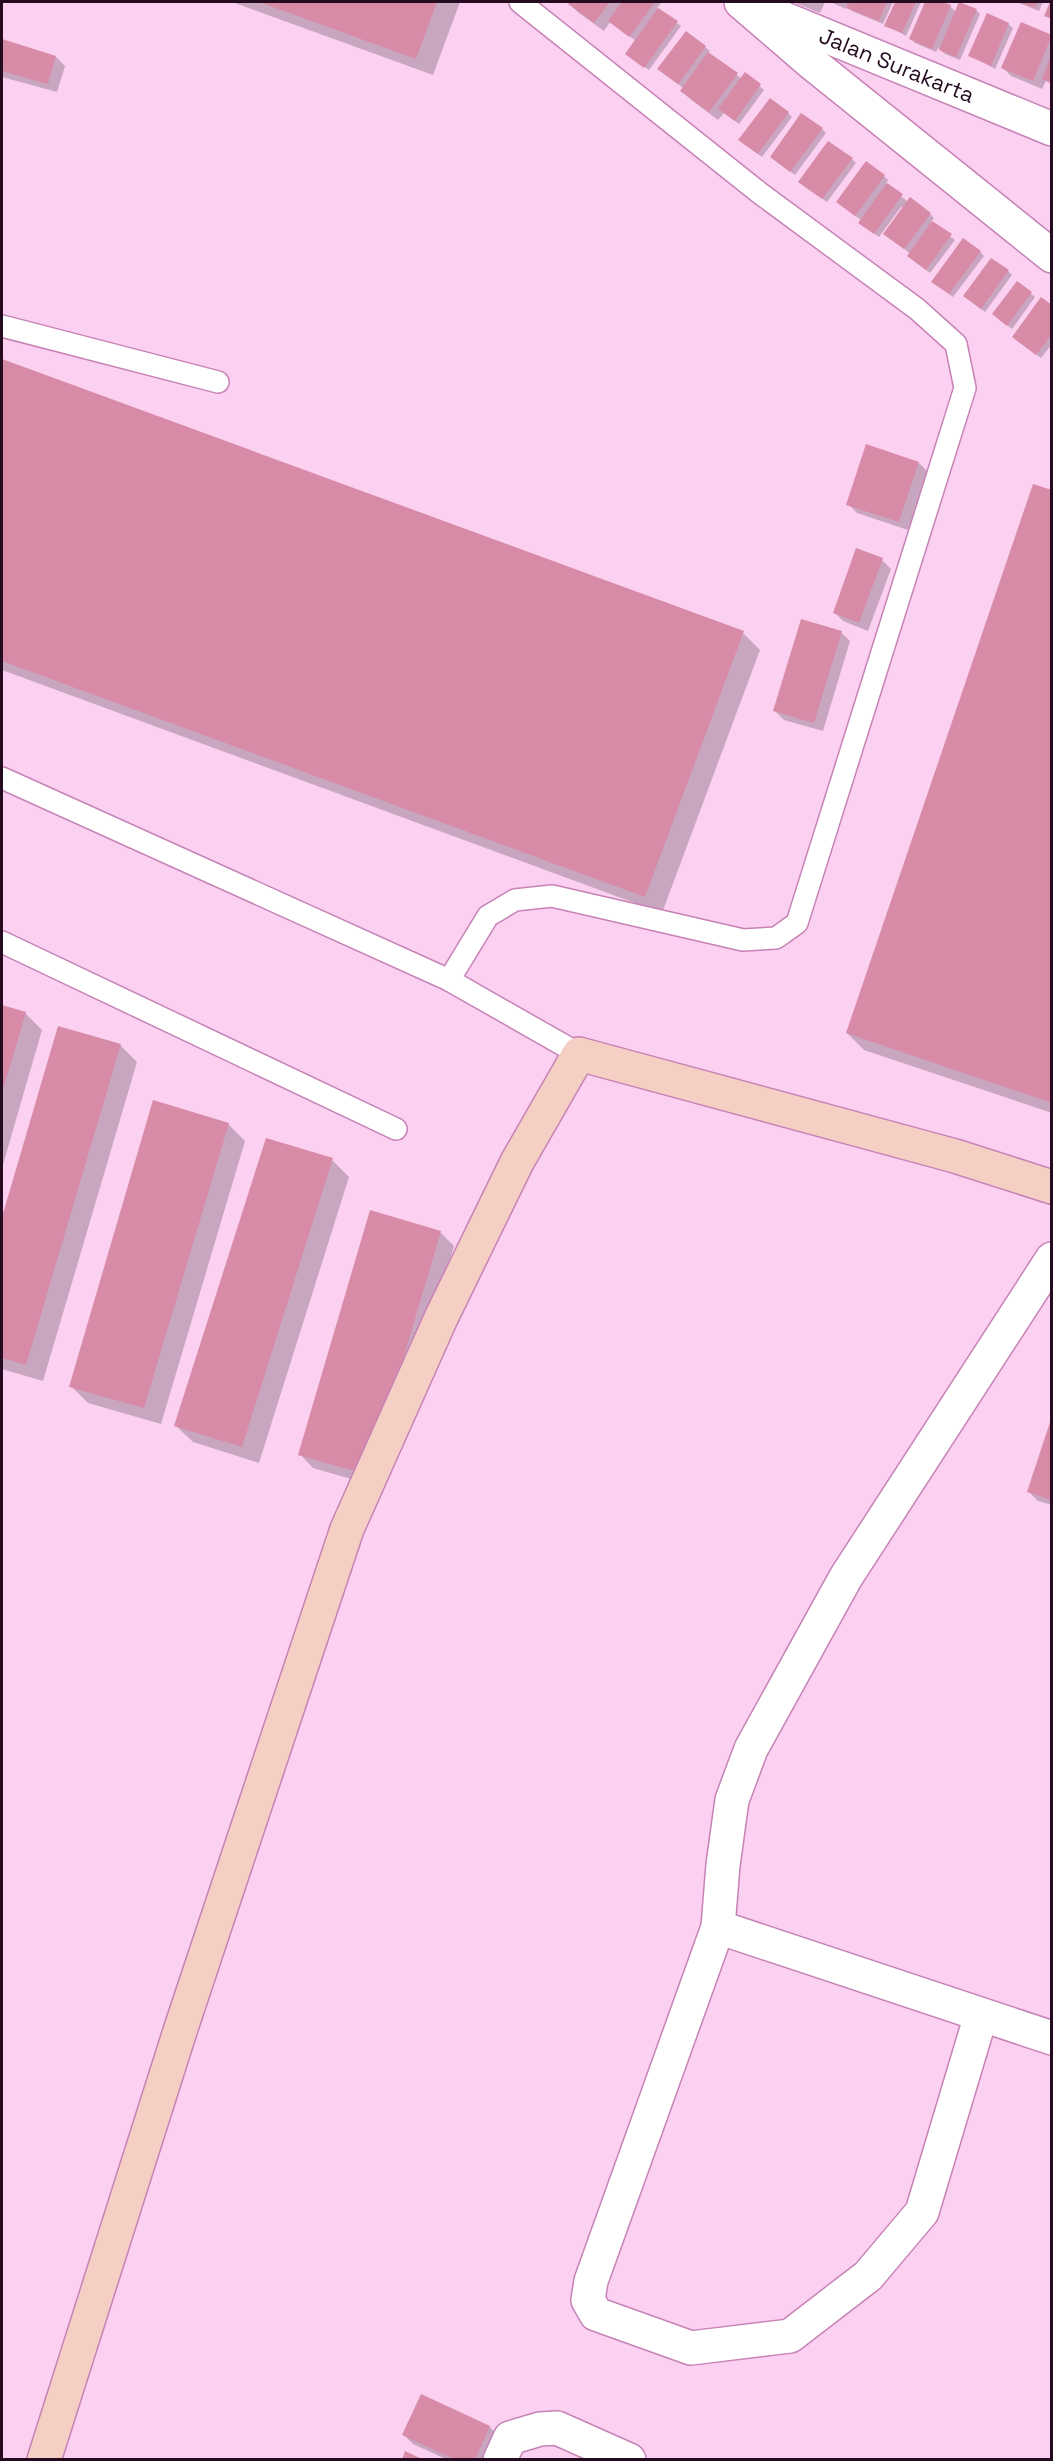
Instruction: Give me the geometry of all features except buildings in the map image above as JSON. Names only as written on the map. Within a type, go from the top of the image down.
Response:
[{"type":"main road","points":[[44,2460],[180,2031],[347,1528],[441,1318],[517,1162],[579,1054],[955,1156],[1052,1187]]},
{"type":"street","name":"Jalan Surakarta","points":[[741,2],[1052,129]]},
{"type":"street","points":[[741,2],[813,64],[1052,256]]},
{"type":"street","points":[[981,2015],[922,2212],[868,2276],[789,2336],[691,2348],[596,2314],[588,2300],[591,2281],[718,1927],[732,1800],[751,1749],[846,1577],[1052,1258]]},
{"type":"street","points":[[718,1927],[1052,2038]]},
{"type":"street","points":[[500,2460],[510,2438],[531,2431],[557,2427],[629,2460]]},
{"type":"lane","points":[[449,980],[488,916],[515,900],[552,897],[743,940],[776,938],[797,923],[965,388],[956,344],[917,309],[761,194],[520,2]]},
{"type":"lane","points":[[2,326],[218,382]]},
{"type":"lane","points":[[2,778],[449,980],[579,1054]]},
{"type":"lane","points":[[2,942],[396,1129]]}]
